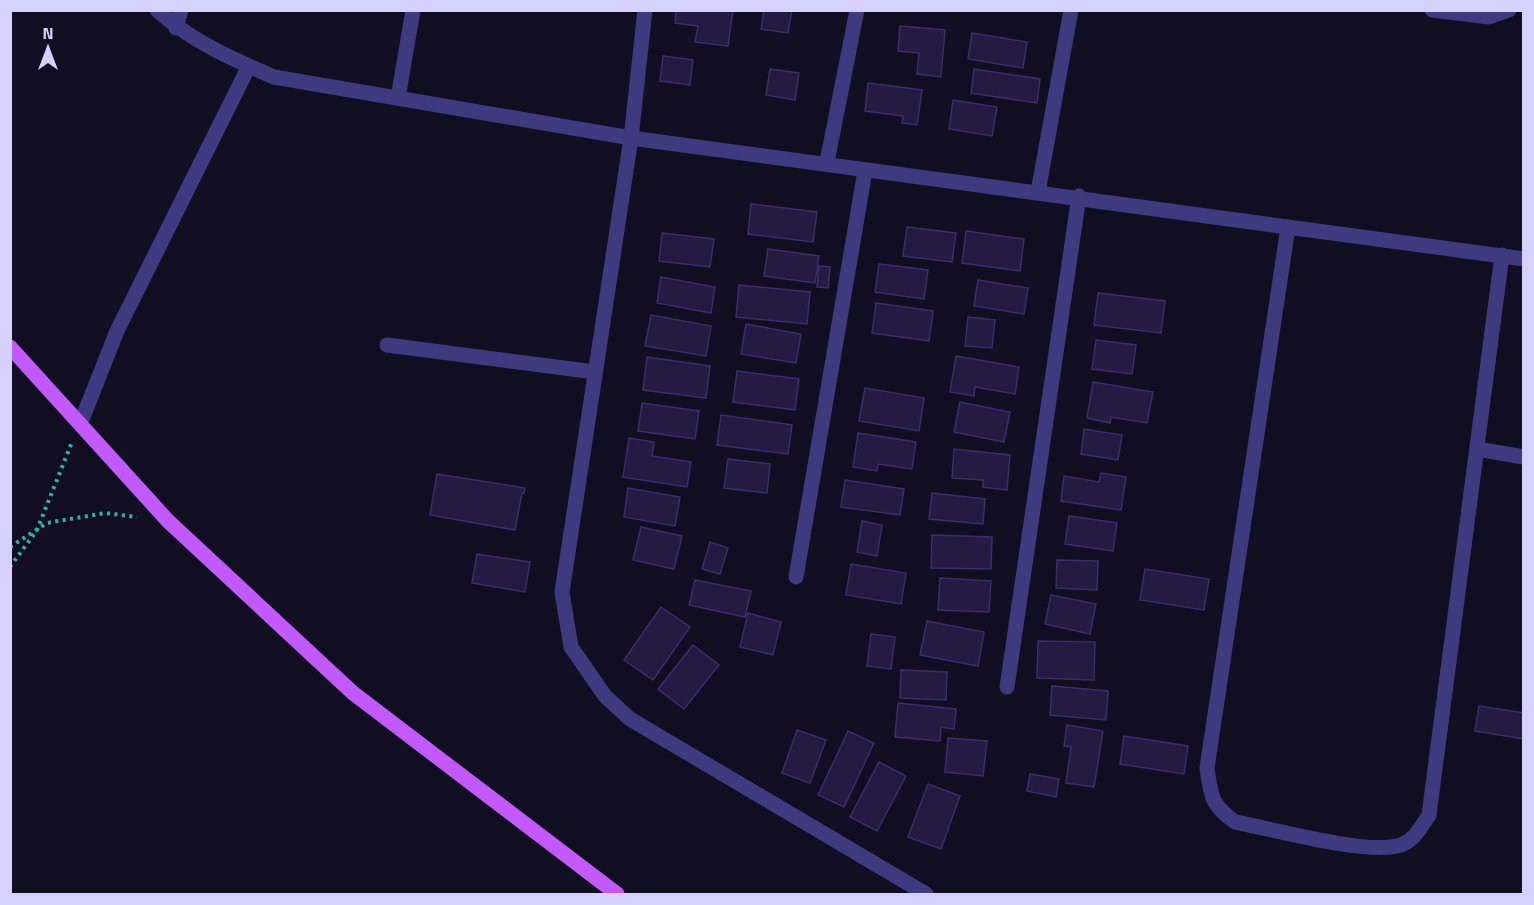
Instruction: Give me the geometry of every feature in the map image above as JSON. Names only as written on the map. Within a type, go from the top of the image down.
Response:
[{"type":"main road","points":[[10,347],[81,422],[168,521],[354,693],[617,894]]},
{"type":"street","points":[[157,10],[176,28],[274,77],[631,138],[827,162],[865,171],[1079,196],[1288,227],[1524,258]]},
{"type":"street","points":[[176,28],[181,10]]},
{"type":"street","points":[[398,98],[413,10]]},
{"type":"street","points":[[645,10],[631,138],[562,592],[571,647],[605,696],[630,719],[926,894]]},
{"type":"street","points":[[827,162],[857,10]]},
{"type":"street","points":[[1038,192],[1071,10]]},
{"type":"street","points":[[1432,10],[1489,17],[1509,10]]},
{"type":"street","points":[[81,422],[117,331],[249,66]]},
{"type":"street","points":[[796,577],[865,171]]},
{"type":"street","points":[[1007,687],[1079,196]]},
{"type":"street","points":[[1288,227],[1207,768],[1210,793],[1217,809],[1234,822],[1366,847],[1398,846],[1414,837],[1430,815],[1502,255]]},
{"type":"street","points":[[387,345],[595,372]]},
{"type":"street","points":[[1477,449],[1524,457]]},
{"type":"path","points":[[10,567],[37,530],[81,422]]},
{"type":"path","points":[[10,547],[47,524],[105,513],[168,521]]},
{"type":"building","points":[[676,10],[733,10],[728,46],[695,42],[698,26],[675,23]]},
{"type":"building","points":[[764,10],[792,10],[788,33],[761,29]]},
{"type":"building","points":[[900,26],[945,30],[941,77],[917,74],[919,53],[898,51]]},
{"type":"building","points":[[972,33],[1027,42],[1023,68],[968,59]]},
{"type":"building","points":[[663,56],[693,60],[690,85],[660,81]]},
{"type":"building","points":[[770,69],[799,73],[795,100],[766,95]]},
{"type":"building","points":[[974,69],[1040,79],[1037,103],[971,93]]},
{"type":"building","points":[[868,83],[922,90],[917,125],[902,123],[903,116],[865,111]]},
{"type":"building","points":[[953,100],[997,107],[992,136],[949,129]]},
{"type":"building","points":[[751,204],[817,212],[813,242],[748,234]]},
{"type":"building","points":[[907,227],[956,233],[952,262],[903,256]]},
{"type":"building","points":[[966,231],[1024,239],[1020,271],[962,263]]},
{"type":"building","points":[[662,233],[714,239],[710,267],[659,261]]},
{"type":"building","points":[[768,249],[819,256],[815,283],[764,276]]},
{"type":"building","points":[[879,264],[928,270],[924,299],[875,292]]},
{"type":"building","points":[[819,266],[830,267],[828,288],[817,287]]},
{"type":"building","points":[[661,277],[715,287],[711,313],[657,303]]},
{"type":"building","points":[[978,280],[1028,288],[1024,314],[974,306]]},
{"type":"building","points":[[739,285],[810,292],[807,324],[736,317]]},
{"type":"building","points":[[1098,293],[1165,301],[1161,333],[1094,325]]},
{"type":"building","points":[[876,303],[933,311],[929,341],[872,333]]},
{"type":"building","points":[[651,315],[711,326],[706,356],[645,346]]},
{"type":"building","points":[[968,317],[995,320],[992,348],[965,346]]},
{"type":"building","points":[[746,324],[801,334],[796,363],[741,354]]},
{"type":"building","points":[[1096,340],[1136,345],[1132,374],[1092,369]]},
{"type":"building","points":[[956,356],[1019,367],[1015,394],[975,387],[974,396],[950,392]]},
{"type":"building","points":[[647,357],[710,366],[706,398],[643,390]]},
{"type":"building","points":[[737,371],[799,379],[795,410],[733,402]]},
{"type":"building","points":[[1093,382],[1153,392],[1147,423],[1111,417],[1110,423],[1087,418]]},
{"type":"building","points":[[865,388],[924,398],[919,431],[859,421]]},
{"type":"building","points":[[960,402],[1010,412],[1004,442],[954,432]]},
{"type":"building","points":[[642,403],[699,411],[695,439],[638,431]]},
{"type":"building","points":[[721,415],[792,425],[788,454],[717,445]]},
{"type":"building","points":[[1084,429],[1122,435],[1118,460],[1081,454]]},
{"type":"building","points":[[858,433],[916,442],[912,469],[878,464],[877,471],[853,467]]},
{"type":"building","points":[[629,438],[654,442],[652,456],[691,462],[687,487],[623,477]]},
{"type":"building","points":[[954,449],[1010,455],[1007,490],[983,487],[983,480],[952,478]]},
{"type":"building","points":[[728,459],[770,464],[767,493],[724,488]]},
{"type":"building","points":[[1101,473],[1126,477],[1121,510],[1061,501],[1064,476],[1099,482]]},
{"type":"building","points":[[437,474],[525,488],[515,530],[430,515]]},
{"type":"building","points":[[845,480],[904,489],[900,515],[841,507]]},
{"type":"building","points":[[628,488],[680,497],[675,526],[624,517]]},
{"type":"building","points":[[932,493],[985,499],[983,524],[929,519]]},
{"type":"building","points":[[1069,516],[1117,523],[1113,551],[1065,544]]},
{"type":"building","points":[[862,521],[882,525],[877,556],[857,552]]},
{"type":"building","points":[[641,527],[682,536],[674,569],[633,560]]},
{"type":"building","points":[[932,535],[992,537],[991,569],[931,568]]},
{"type":"building","points":[[710,542],[728,548],[720,574],[702,569]]},
{"type":"building","points":[[477,554],[530,562],[525,592],[472,583]]},
{"type":"building","points":[[1057,560],[1098,561],[1097,590],[1056,588]]},
{"type":"building","points":[[851,564],[906,573],[901,604],[846,595]]},
{"type":"building","points":[[1145,569],[1209,579],[1204,610],[1140,600]]},
{"type":"building","points":[[940,578],[991,581],[989,612],[938,610]]},
{"type":"building","points":[[695,580],[751,591],[745,617],[689,605]]},
{"type":"building","points":[[1051,595],[1096,604],[1090,634],[1045,624]]},
{"type":"building","points":[[661,607],[690,627],[653,680],[624,660]]},
{"type":"building","points":[[748,613],[781,622],[773,655],[740,647]]},
{"type":"building","points":[[927,621],[984,632],[978,666],[920,655]]},
{"type":"building","points":[[871,634],[895,637],[891,669],[867,666]]},
{"type":"building","points":[[1038,641],[1095,642],[1094,680],[1037,678]]},
{"type":"building","points":[[693,645],[719,665],[684,709],[658,689]]},
{"type":"building","points":[[901,670],[947,672],[946,700],[900,698]]},
{"type":"building","points":[[1052,686],[1108,691],[1106,720],[1050,715]]},
{"type":"building","points":[[898,703],[956,709],[954,729],[941,727],[940,741],[895,737]]},
{"type":"building","points":[[1479,706],[1524,713],[1524,739],[1475,731]]},
{"type":"building","points":[[1067,725],[1103,731],[1094,787],[1066,783],[1071,747],[1064,746]]},
{"type":"building","points":[[797,730],[826,740],[810,783],[782,773]]},
{"type":"building","points":[[848,731],[874,743],[844,807],[818,795]]},
{"type":"building","points":[[1124,736],[1188,746],[1184,774],[1120,764]]},
{"type":"building","points":[[948,738],[987,741],[983,776],[945,772]]},
{"type":"building","points":[[879,762],[906,776],[877,831],[850,817]]},
{"type":"building","points":[[1030,774],[1059,779],[1056,797],[1027,791]]},
{"type":"building","points":[[928,784],[960,796],[941,849],[908,837]]}]
